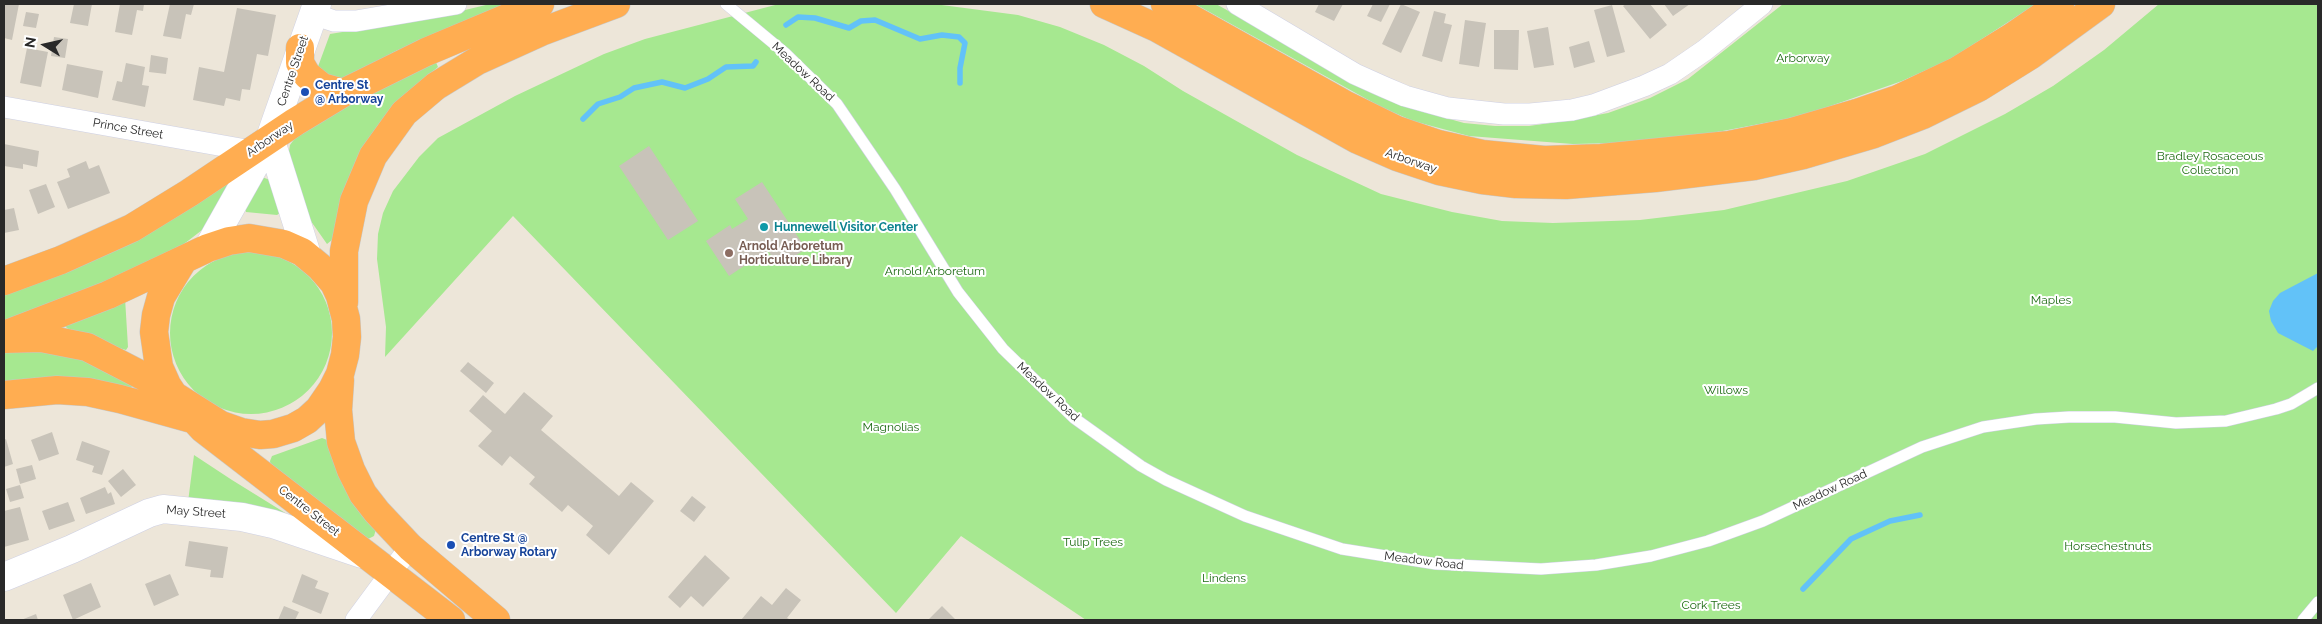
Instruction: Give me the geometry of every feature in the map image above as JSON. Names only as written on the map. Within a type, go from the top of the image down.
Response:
[{"type":"highway","name":"Arborway","points":[[4,281],[61,260],[132,228],[343,93],[426,52],[540,4]]},
{"type":"highway","points":[[344,308],[344,251],[354,201],[373,156],[404,113],[436,86],[476,61],[541,32],[616,4]]},
{"type":"highway","name":"Arborway","points":[[1104,4],[1157,28],[1358,140],[1397,157],[1439,171],[1474,178],[1542,185],[1607,183],[1741,168],[1778,161],[1851,141],[1916,118],[1978,88],[2036,52],[2101,4]]},
{"type":"highway","name":"Arborway","points":[[1166,4],[1359,112],[1408,135],[1482,154],[1529,160],[1562,160],[1616,157],[1746,142],[1792,132],[1856,114],[1898,99],[1958,71],[2060,4]]},
{"type":"highway","points":[[300,48],[300,63],[307,75],[322,87],[343,93]]},
{"type":"highway","name":"Centre Street","points":[[451,620],[192,419],[173,395],[159,367],[154,338],[154,322],[164,290],[196,253],[235,239],[258,238],[281,242],[306,255],[334,283],[344,308],[346,344],[340,374],[339,432],[350,470],[368,500],[410,547],[496,620]]},
{"type":"highway","points":[[4,335],[108,295],[196,253]]},
{"type":"highway","points":[[4,339],[41,338],[87,347],[122,364],[173,395]]},
{"type":"highway","name":"Centre Street","points":[[173,395],[209,419],[228,428],[247,434],[271,434],[294,428],[313,415],[326,401],[340,374]]},
{"type":"highway","points":[[4,395],[58,390],[88,392],[192,419]]},
{"type":"main road","name":"Centre Street","points":[[196,253],[261,145],[315,9]]},
{"type":"main road","points":[[261,145],[306,255]]},
{"type":"main road","name":"May Street","points":[[4,576],[72,549],[149,513],[163,509],[225,514],[273,524],[366,555]]},
{"type":"street","points":[[409,4],[449,5]]},
{"type":"street","points":[[1237,4],[1355,74],[1405,96],[1448,108],[1504,114],[1530,114],[1572,110],[1602,102],[1644,86],[1670,74],[1762,4]]},
{"type":"street","points":[[315,9],[334,21],[356,21],[449,5]]},
{"type":"street","name":"Prince Street","points":[[4,107],[261,145]]},
{"type":"street","points":[[356,620],[410,547]]},
{"type":"lane","name":"Meadow Road","points":[[726,4],[785,53],[848,117],[958,292],[989,332],[1038,384],[1074,418],[1141,466],[1166,480],[1246,516],[1342,548],[1436,564],[1541,569],[1596,565],[1651,556],[1708,541],[1763,521],[1922,447],[1983,427],[2063,417],[2115,417],[2176,422],[2226,421],[2260,414],[2283,406],[2318,388]]},
{"type":"lane","points":[[2303,620],[2318,602]]},
{"type":"green space","points":[[490,4],[506,4],[396,51],[342,80],[316,72],[330,34],[436,17]]},
{"type":"green space","name":"Arnold Arboretum","points":[[779,4],[934,4],[1018,15],[1060,27],[1104,45],[1144,66],[1183,91],[1297,155],[1381,194],[1452,212],[1502,221],[1553,223],[1640,220],[1724,210],[1847,181],[1925,154],[2005,114],[2053,86],[2104,50],[2159,4],[2318,4],[2318,620],[1086,620],[961,536],[896,613],[513,216],[385,357],[386,327],[377,259],[378,234],[383,213],[393,191],[419,157],[438,138],[515,96],[604,54],[645,39]]},
{"type":"green space","name":"Arborway","points":[[1195,4],[1216,4],[1309,56],[1410,108],[1464,123],[1495,126],[1529,126],[1608,113],[1650,98],[1688,79],[1783,4],[2036,4],[1951,59],[1902,81],[1819,110],[1786,119],[1712,133],[1615,143],[1573,144],[1469,136],[1413,121],[1381,107]]},
{"type":"green space","points":[[435,60],[438,67],[420,82],[332,240],[327,244],[308,217],[288,157],[290,145],[295,138],[329,114]]},
{"type":"green space","points":[[262,177],[270,180],[280,213],[277,215],[246,212],[244,207]]},
{"type":"green space","points":[[226,180],[231,184],[206,227],[180,247],[108,283],[4,321],[4,291]]},
{"type":"green space","points":[[251,252],[282,258],[302,270],[314,282],[326,302],[332,333],[326,364],[314,384],[302,396],[282,408],[251,414],[220,408],[200,396],[188,384],[176,364],[170,333],[176,302],[188,282],[200,270],[220,258]]},
{"type":"green space","points":[[125,298],[128,347],[126,350],[112,346],[94,335],[68,329],[65,326]]},
{"type":"green space","points":[[32,349],[81,356],[133,384],[131,388],[127,388],[82,378],[53,377],[4,384],[4,352]]},
{"type":"green space","points":[[322,438],[327,440],[376,529],[374,536],[368,539],[271,467],[270,461],[272,456]]},
{"type":"green space","points":[[194,455],[232,480],[295,519],[188,502]]},
{"type":"water","points":[[2318,273],[2318,346],[2313,351],[2278,333],[2271,321],[2269,311],[2273,301],[2280,293]]},
{"type":"building","points":[[4,4],[19,4],[12,40],[4,38]]},
{"type":"building","points":[[74,4],[92,4],[88,26],[70,23]]},
{"type":"building","points":[[120,4],[144,4],[143,11],[137,10],[132,35],[115,32]]},
{"type":"building","points":[[170,4],[194,4],[191,15],[186,14],[181,39],[163,36]]},
{"type":"building","points":[[1319,4],[1343,4],[1334,21],[1315,12]]},
{"type":"building","points":[[1373,4],[1390,4],[1381,22],[1367,16]]},
{"type":"building","points":[[1401,4],[1420,12],[1401,53],[1382,44]]},
{"type":"building","points":[[1626,4],[1650,4],[1667,25],[1650,39],[1623,6]]},
{"type":"building","points":[[1664,4],[1690,4],[1673,16]]},
{"type":"building","points":[[1612,5],[1625,52],[1607,57],[1594,10]]},
{"type":"building","points":[[237,8],[276,15],[268,56],[257,54],[250,90],[242,89],[240,101],[226,98],[224,106],[193,100],[199,67],[224,72]]},
{"type":"building","points":[[1434,11],[1446,14],[1444,23],[1452,25],[1442,62],[1422,56]]},
{"type":"building","points":[[26,12],[39,14],[36,28],[23,26]]},
{"type":"building","points":[[1465,20],[1486,23],[1479,67],[1459,64]]},
{"type":"building","points":[[1548,27],[1554,65],[1534,68],[1527,31]]},
{"type":"building","points":[[1494,30],[1519,30],[1518,70],[1494,69]]},
{"type":"building","points":[[54,37],[68,39],[65,58],[51,56]]},
{"type":"building","points":[[1589,41],[1595,62],[1574,68],[1569,47]]},
{"type":"building","points":[[27,48],[48,52],[41,87],[20,83]]},
{"type":"building","points":[[151,55],[168,58],[166,74],[149,72]]},
{"type":"building","points":[[126,63],[145,67],[142,85],[149,86],[145,107],[112,100],[117,81],[122,82]]},
{"type":"building","points":[[67,64],[103,71],[98,98],[62,90]]},
{"type":"building","points":[[4,144],[39,151],[37,167],[23,164],[23,169],[4,166]]},
{"type":"building","points":[[649,146],[698,221],[668,240],[619,166]]},
{"type":"building","points":[[86,161],[89,169],[99,165],[110,193],[68,209],[57,182],[70,177],[67,169]]},
{"type":"building","name":"Hunnewell Visitor Center","points":[[762,182],[806,249],[779,266],[768,251],[764,254],[768,259],[757,266],[753,260],[729,276],[706,241],[730,225],[732,229],[748,219],[735,199]]},
{"type":"building","points":[[46,184],[55,207],[38,214],[29,190]]},
{"type":"building","points":[[14,208],[19,230],[4,233],[4,210]]},
{"type":"building","points":[[468,362],[494,383],[486,393],[460,371]]},
{"type":"building","points":[[524,392],[553,416],[541,430],[619,496],[631,482],[654,501],[609,555],[586,535],[593,526],[568,505],[562,512],[529,484],[535,477],[510,456],[502,466],[478,446],[492,431],[469,411],[483,395],[505,414]]},
{"type":"building","points":[[52,432],[59,454],[39,461],[31,440]]},
{"type":"building","points":[[6,439],[13,464],[4,467],[4,440]]},
{"type":"building","points":[[82,441],[110,451],[102,475],[92,472],[94,466],[76,460]]},
{"type":"building","points":[[32,465],[36,479],[20,484],[16,469]]},
{"type":"building","points":[[123,469],[136,485],[121,497],[108,481]]},
{"type":"building","points":[[20,485],[24,498],[10,502],[6,489]]},
{"type":"building","points":[[105,487],[108,494],[111,492],[115,504],[86,514],[80,498]]},
{"type":"building","points":[[692,496],[706,507],[694,522],[680,511]]},
{"type":"building","points":[[68,502],[75,521],[49,530],[42,511]]},
{"type":"building","points":[[20,507],[29,540],[4,547],[4,511]]},
{"type":"building","points":[[189,541],[228,547],[223,578],[210,577],[211,570],[185,566]]},
{"type":"building","points":[[705,555],[730,578],[703,607],[691,596],[680,608],[668,597]]},
{"type":"building","points":[[170,574],[179,595],[154,606],[145,584]]},
{"type":"building","points":[[302,574],[318,581],[315,588],[329,593],[321,614],[292,602]]},
{"type":"building","points":[[91,583],[101,607],[73,620],[63,595]]},
{"type":"building","points":[[786,588],[801,600],[787,618],[791,620],[741,620],[761,596],[772,605]]},
{"type":"building","points":[[284,606],[299,612],[295,620],[278,620]]},
{"type":"building","points":[[942,606],[956,620],[928,620]]},
{"type":"building","points":[[36,614],[38,620],[21,620]]},
{"type":"waterway","points":[[786,25],[798,17],[815,18],[849,28],[861,21],[875,20],[920,39],[942,35],[959,37],[965,43],[960,68],[960,83]]},
{"type":"waterway","points":[[583,119],[598,104],[620,97],[634,88],[662,82],[685,88],[708,79],[726,67],[753,66],[756,62]]},
{"type":"waterway","points":[[1803,589],[1851,539],[1890,521],[1920,515]]},
{"type":"place","name":"Centre St @ Arborway","points":[[305,92]]},
{"type":"place","name":"Hunnewell Visitor Center","points":[[764,227]]},
{"type":"place","name":"Arnold Arboretum Horticulture Library","points":[[729,253]]},
{"type":"place","name":"Centre St @ Arborway Rotary","points":[[451,545]]},
{"type":"park label","name":"Bradley Rosaceous Collection","points":[[2210,163]]},
{"type":"park label","name":"Maples","points":[[2051,300]]},
{"type":"park label","name":"Willows","points":[[1726,390]]},
{"type":"park label","name":"Magnolias","points":[[891,427]]},
{"type":"park label","name":"Tulip Trees","points":[[1093,542]]},
{"type":"park label","name":"Horsechestnuts","points":[[2108,546]]},
{"type":"park label","name":"Lindens","points":[[1224,578]]},
{"type":"park label","name":"Cork Trees","points":[[1711,605]]}]
